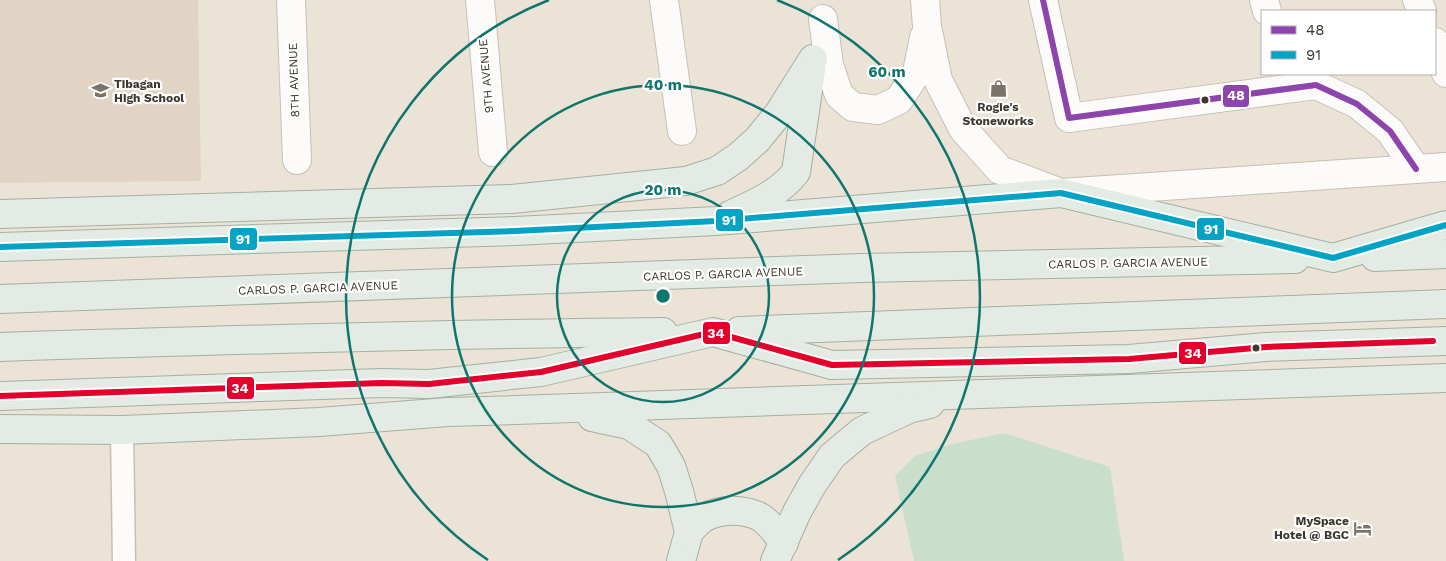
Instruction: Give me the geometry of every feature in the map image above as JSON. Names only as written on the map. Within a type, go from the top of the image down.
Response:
[{"type":"main road","points":[[0,214],[512,199],[686,182],[718,171],[757,140],[779,113],[813,59]]},
{"type":"main road","points":[[716,221],[778,190],[796,172],[813,59]]},
{"type":"main road","points":[[0,247],[514,231],[716,221],[1061,193],[1333,258],[1446,225]]},
{"type":"main road","name":"CARLOS P. GARCIA AVENUE","points":[[0,299],[862,268],[1446,254]]},
{"type":"main road","points":[[0,347],[296,337],[488,333],[712,332],[1446,304]]},
{"type":"main road","points":[[0,396],[382,383],[429,384],[541,372],[712,332],[832,365],[1129,359],[1266,348],[1438,341]]},
{"type":"main road","points":[[780,552],[812,485],[832,456],[862,430],[909,409],[1129,359]]},
{"type":"main road","points":[[0,429],[122,430],[319,422],[448,412],[1446,378]]},
{"type":"main road","points":[[429,384],[629,425],[658,444],[671,466],[689,532],[681,561]]},
{"type":"main road","points":[[689,532],[703,519],[722,511],[741,511],[760,517],[775,530],[780,552]]},
{"type":"street","name":"8TH AVENUE","points":[[290,0],[297,160]]},
{"type":"street","name":"9TH AVENUE","points":[[480,0],[493,152]]},
{"type":"street","points":[[664,0],[682,131]]},
{"type":"street","points":[[1043,0],[1069,118],[1281,81],[1316,86],[1357,104],[1390,131],[1416,168]]},
{"type":"street","points":[[824,9],[829,65],[839,95],[853,106],[878,110],[899,100],[917,72],[926,13]]},
{"type":"street","points":[[813,59],[824,9]]},
{"type":"street","points":[[926,13],[938,80],[963,129],[1000,170],[1061,193],[1446,167]]},
{"type":"street","points":[[1436,45],[1446,73]]},
{"type":"street","points":[[122,430],[124,561]]},
{"type":"shaded area","name":"Tibagan High School","points":[[0,0],[198,0],[201,181],[0,183]]},
{"type":"green space","points":[[1004,433],[1110,467],[1124,561],[914,561],[895,476],[915,456],[952,444]]},
{"type":"transit line","name":"48","points":[[1043,0],[1069,118],[1316,85],[1357,104],[1390,131],[1416,169]]},
{"type":"transit line","name":"91","points":[[0,247],[515,231],[716,221],[1061,193],[1333,258],[1446,225]]},
{"type":"transit line","name":"34","points":[[0,396],[382,383],[429,384],[541,372],[713,332],[832,365],[1129,359],[1266,347],[1433,341]]},
{"type":"place","name":"Rogie's Stoneworks","points":[[998,88]]},
{"type":"place","name":"Tibagan High School","points":[[100,91]]},
{"type":"place","name":"MySpace Hotel @ BGC","points":[[1363,528]]}]
